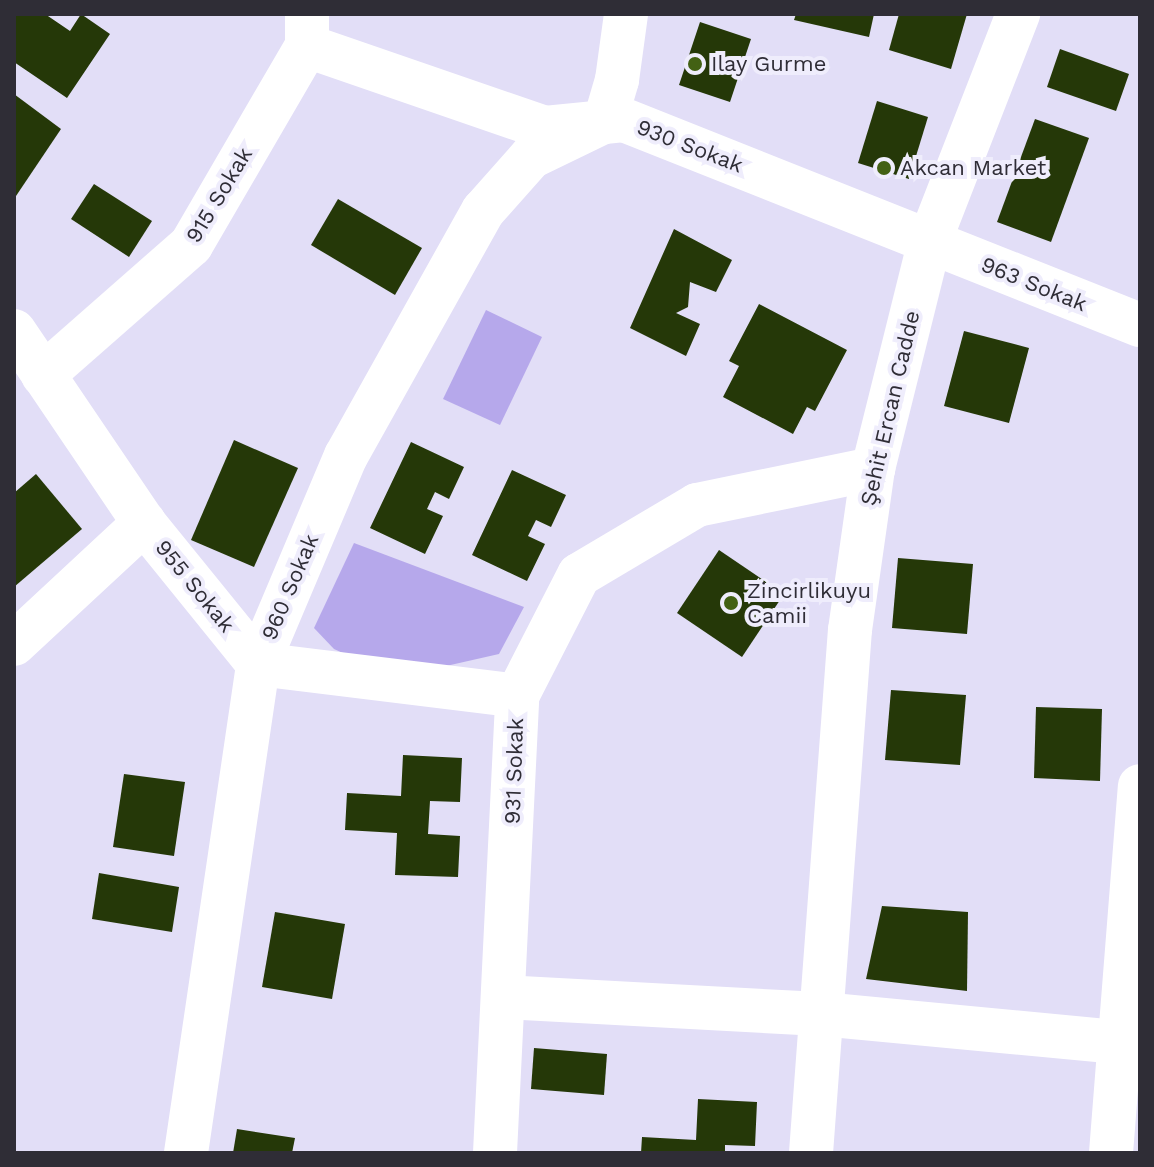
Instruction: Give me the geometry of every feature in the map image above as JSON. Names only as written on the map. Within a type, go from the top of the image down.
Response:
[{"type":"street","points":[[605,121],[617,80],[626,14]]},
{"type":"street","name":"Şehit Ercan Cadde","points":[[811,1153],[850,630],[873,469],[930,240],[1018,14]]},
{"type":"street","name":"930 Sokak","points":[[307,30],[545,128],[624,120],[693,145],[849,212],[930,240]]},
{"type":"street","name":"915 Sokak","points":[[43,375],[191,245],[307,30]]},
{"type":"street","name":"960 Sokak","points":[[186,1153],[258,664],[346,456],[483,211],[531,157],[605,121]]},
{"type":"street","name":"963 Sokak","points":[[930,240],[1140,325]]},
{"type":"street","name":"955 Sokak","points":[[14,331],[144,523],[258,664]]},
{"type":"street","name":"931 Sokak","points":[[495,1153],[505,997],[517,696],[579,575],[697,505],[873,469]]},
{"type":"street","points":[[14,644],[144,523]]},
{"type":"street","points":[[258,664],[517,696]]},
{"type":"street","points":[[1111,1153],[1140,786]]},
{"type":"street","points":[[505,997],[821,1014],[1119,1042]]},
{"type":"shaded area","points":[[486,310],[542,337],[500,425],[443,399]]},
{"type":"shaded area","points":[[354,543],[524,607],[499,654],[424,671],[365,663],[334,649],[314,628]]},
{"type":"building","points":[[45,14],[70,31],[81,14],[110,34],[67,98],[14,62],[14,16]]},
{"type":"building","points":[[796,14],[874,14],[869,37],[794,20]]},
{"type":"building","points":[[899,14],[967,14],[951,69],[889,50]]},
{"type":"building","points":[[700,22],[751,39],[730,102],[679,85]]},
{"type":"building","points":[[1060,49],[1129,74],[1116,111],[1047,87]]},
{"type":"building","points":[[14,94],[61,129],[16,196],[14,195]]},
{"type":"building","points":[[877,101],[928,117],[909,179],[858,163]]},
{"type":"building","points":[[1035,119],[1089,138],[1051,242],[997,222]]},
{"type":"building","points":[[94,184],[152,221],[129,257],[71,219]]},
{"type":"building","points":[[338,199],[422,248],[395,295],[311,245]]},
{"type":"building","points":[[674,229],[732,260],[716,292],[690,282],[688,307],[676,313],[700,324],[686,356],[630,328]]},
{"type":"building","points":[[759,304],[847,350],[815,411],[807,407],[793,434],[723,397],[739,366],[729,361]]},
{"type":"building","points":[[964,331],[1029,348],[1009,423],[944,406]]},
{"type":"building","points":[[234,440],[298,468],[254,567],[191,540]]},
{"type":"building","points":[[411,442],[464,467],[449,499],[435,492],[427,509],[443,516],[425,554],[370,528]]},
{"type":"building","points":[[512,470],[566,495],[551,527],[536,520],[528,536],[545,544],[527,581],[472,555]]},
{"type":"building","points":[[36,474],[82,529],[14,587],[14,493]]},
{"type":"building","name":"Zincirlikuyu Camii","points":[[719,550],[784,594],[742,657],[677,613]]},
{"type":"building","points":[[898,558],[973,564],[967,634],[892,628]]},
{"type":"building","points":[[891,690],[966,695],[960,765],[885,760]]},
{"type":"building","points":[[1036,707],[1102,709],[1100,781],[1034,778]]},
{"type":"building","points":[[403,755],[462,758],[460,802],[430,801],[428,834],[460,836],[458,877],[395,875],[397,833],[345,830],[347,793],[401,796]]},
{"type":"building","points":[[124,774],[185,782],[174,856],[113,847]]},
{"type":"building","points":[[99,873],[179,887],[172,932],[92,919]]},
{"type":"building","points":[[882,906],[968,912],[967,991],[866,979]]},
{"type":"building","points":[[275,912],[345,924],[332,999],[262,987]]},
{"type":"building","points":[[534,1048],[607,1054],[604,1095],[531,1089]]},
{"type":"building","points":[[698,1099],[757,1102],[755,1146],[725,1145],[725,1153],[641,1153],[642,1137],[696,1140]]},
{"type":"building","points":[[237,1129],[295,1138],[292,1153],[233,1153]]},
{"type":"place","name":"Ilay Gurme","points":[[695,64]]},
{"type":"place","name":"Akcan Market","points":[[884,168]]},
{"type":"place","name":"Zincirlikuyu Camii","points":[[731,603]]}]
